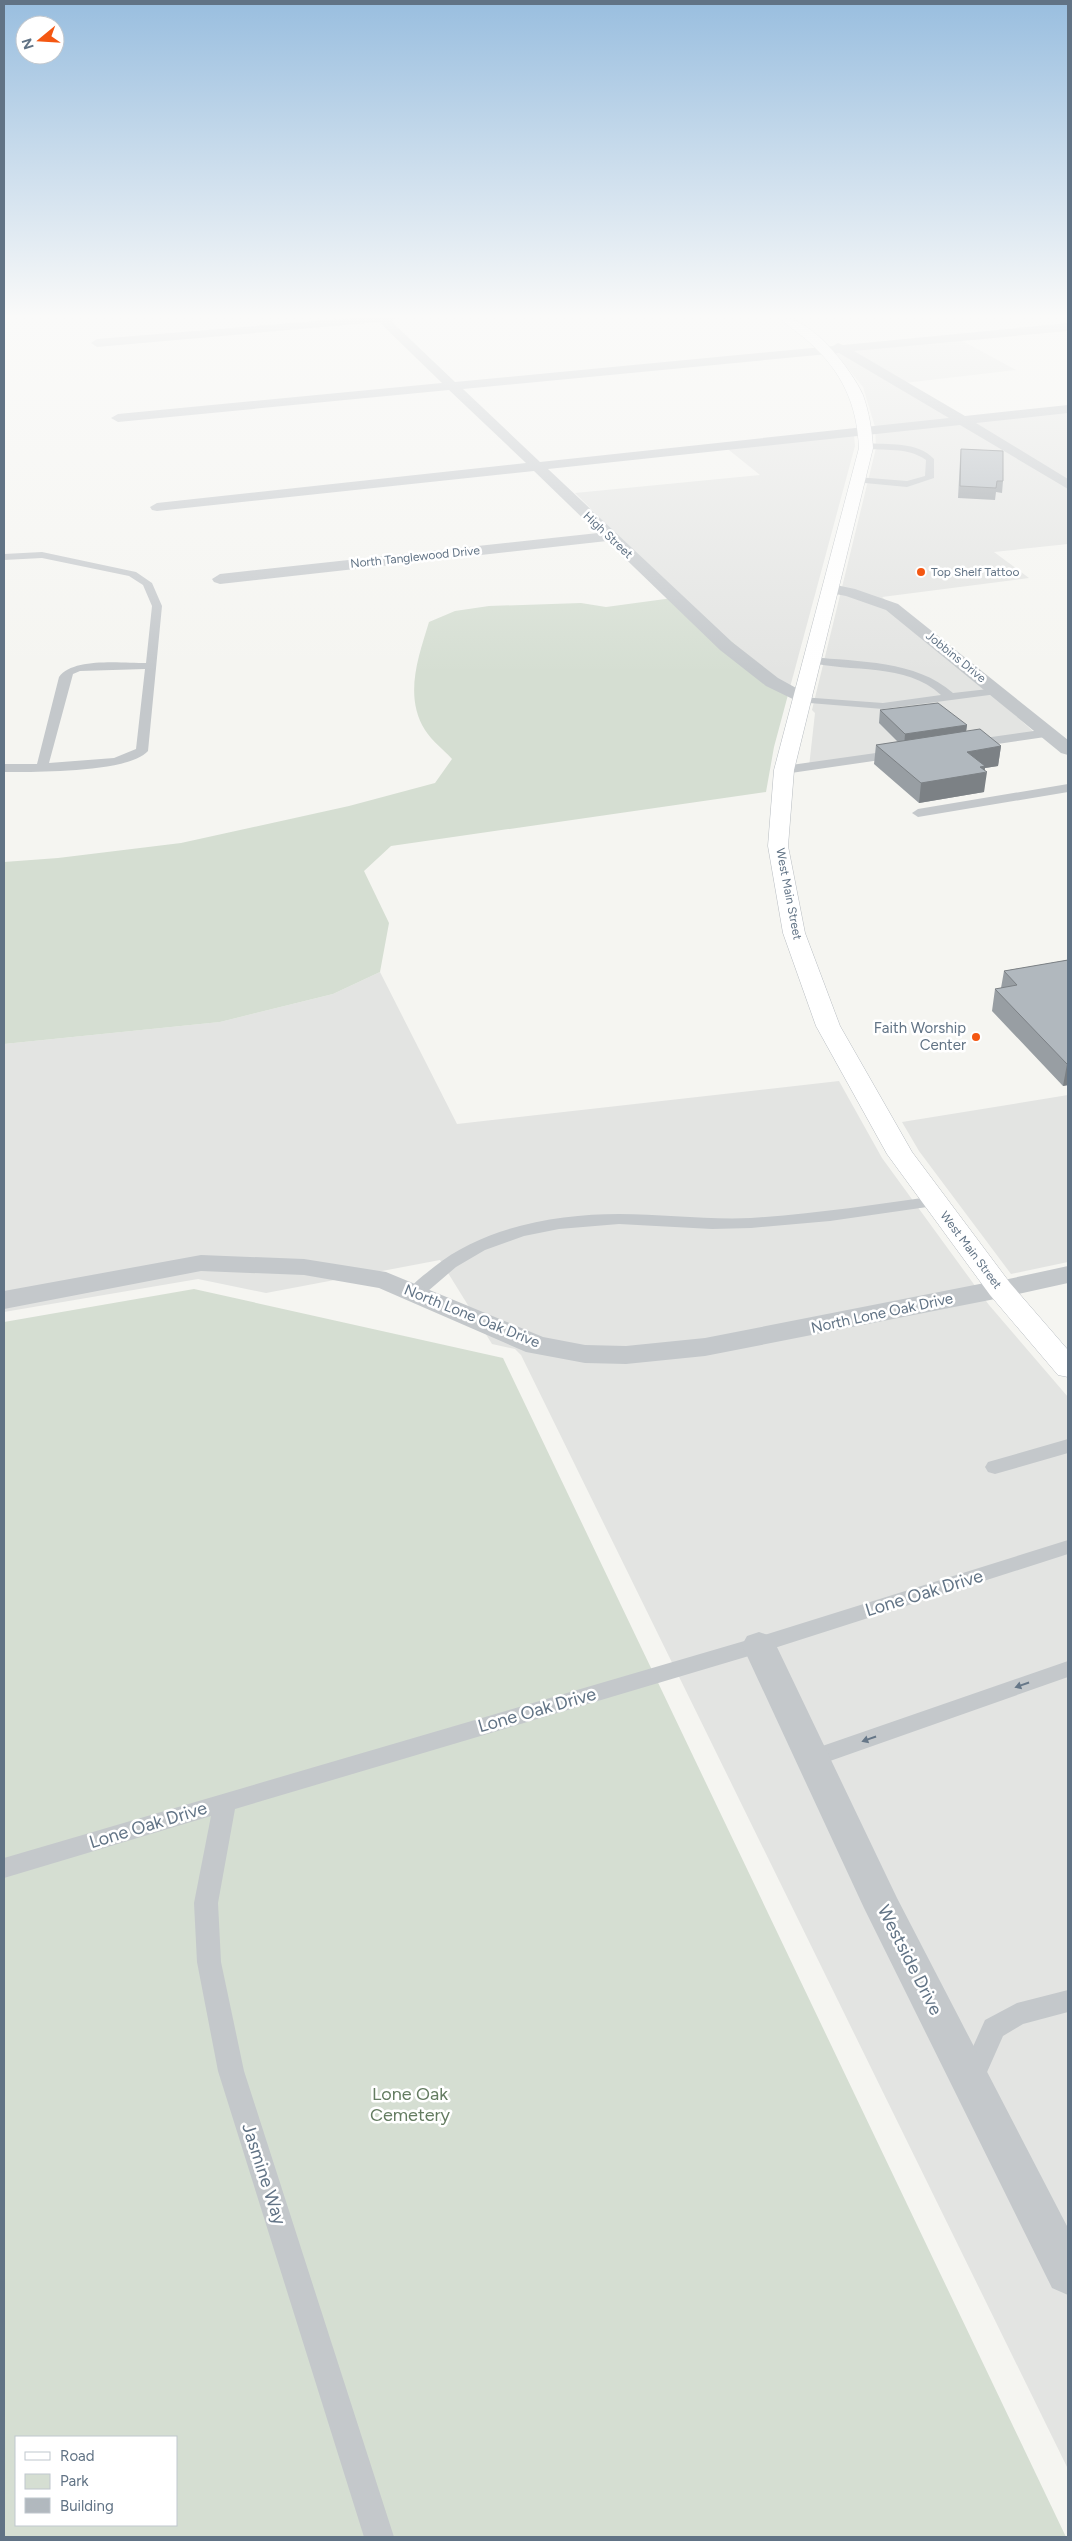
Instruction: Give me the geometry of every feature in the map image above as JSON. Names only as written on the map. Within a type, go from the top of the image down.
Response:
[{"type":"main road","name":"West Main Street","points":[[865,439],[831,589],[784,770],[778,846],[794,933],[828,1026],[900,1154],[1000,1289],[1068,1368]]},
{"type":"street","name":"High Street","points":[[504,437],[726,646],[772,682],[801,699]]},
{"type":"street","points":[[157,507],[535,466],[877,437]]},
{"type":"street","points":[[989,437],[1068,485]]},
{"type":"street","name":"North Tanglewood Drive","points":[[220,579],[609,536]]},
{"type":"street","name":"Jobbins Drive","points":[[831,589],[849,592],[892,606],[1068,749]]},
{"type":"street","name":"North Lone Oak Drive","points":[[4,1300],[201,1263],[304,1267],[386,1281],[536,1345],[585,1354],[626,1355],[705,1348],[1068,1275]]},
{"type":"street","name":"Westside Drive","points":[[759,1645],[883,1908],[1068,2272]]},
{"type":"lane","points":[[857,480],[907,484],[929,478],[930,459],[926,455],[865,439]]},
{"type":"lane","points":[[4,557],[42,555],[132,574],[147,583],[157,606],[142,751],[133,757],[103,762],[4,768]]},
{"type":"lane","points":[[812,660],[915,675],[942,687],[950,698]]},
{"type":"lane","points":[[42,767],[65,678],[69,672],[78,668],[151,666]]},
{"type":"lane","points":[[801,699],[883,706],[997,691]]},
{"type":"lane","points":[[960,745],[1048,733]]},
{"type":"lane","points":[[784,770],[911,752]]},
{"type":"lane","points":[[918,813],[1068,788]]},
{"type":"lane","points":[[415,1293],[461,1256],[493,1240],[565,1224],[618,1219],[693,1225],[756,1223],[860,1213],[935,1201]]},
{"type":"lane","points":[[994,1467],[1068,1446]]},
{"type":"lane","name":"Lone Oak Drive","points":[[4,1868],[759,1645],[1068,1547]]},
{"type":"lane","points":[[813,1758],[1068,1669]]},
{"type":"lane","name":"Jasmine Way","points":[[225,1802],[206,1903],[209,1962],[231,2071],[378,2537]]},
{"type":"lane","points":[[971,2080],[994,2028],[1017,2014],[1068,2001]]},
{"type":"shaded area","points":[[854,437],[855,446],[789,691],[680,597],[575,493],[760,475],[724,446]]},
{"type":"shaded area","points":[[875,437],[1068,437],[1068,544],[994,552],[1029,578],[882,597],[1035,733],[809,767],[815,713],[812,710],[876,448]]},
{"type":"shaded area","points":[[380,972],[457,1124],[839,1081],[882,1158],[989,1305],[1068,1397],[1068,2469],[521,1355],[515,1349],[492,1344],[440,1260],[266,1293],[198,1279],[4,1312],[4,1044],[220,1022],[333,994]]},
{"type":"shaded area","points":[[1068,1095],[1068,1262],[1011,1274],[919,1151],[902,1122]]},
{"type":"green space","points":[[680,597],[789,691],[774,747],[766,792],[391,846],[364,871],[389,923],[380,972],[333,994],[220,1022],[4,1044],[4,862],[58,858],[181,843],[349,806],[435,783],[452,759],[425,730],[415,704],[414,690],[417,663],[429,622],[455,611],[489,606],[581,603],[606,607]]},
{"type":"green space","name":"Lone Oak Cemetery","points":[[194,1289],[503,1358],[1066,2537],[4,2537],[4,1322]]},
{"type":"building","points":[[961,449],[1003,451],[1003,481],[997,481],[996,488],[960,486]]},
{"type":"building","points":[[938,703],[967,725],[905,734],[880,710]]},
{"type":"building","points":[[980,729],[1001,746],[967,752],[985,766],[980,767],[987,772],[921,783],[876,745]]},
{"type":"building","points":[[1068,960],[1067,1064],[995,989],[1017,985],[1004,971]]},
{"type":"place","name":"Top Shelf Tattoo","points":[[921,572]]},
{"type":"place","name":"Faith Worship Center","points":[[976,1037]]}]
